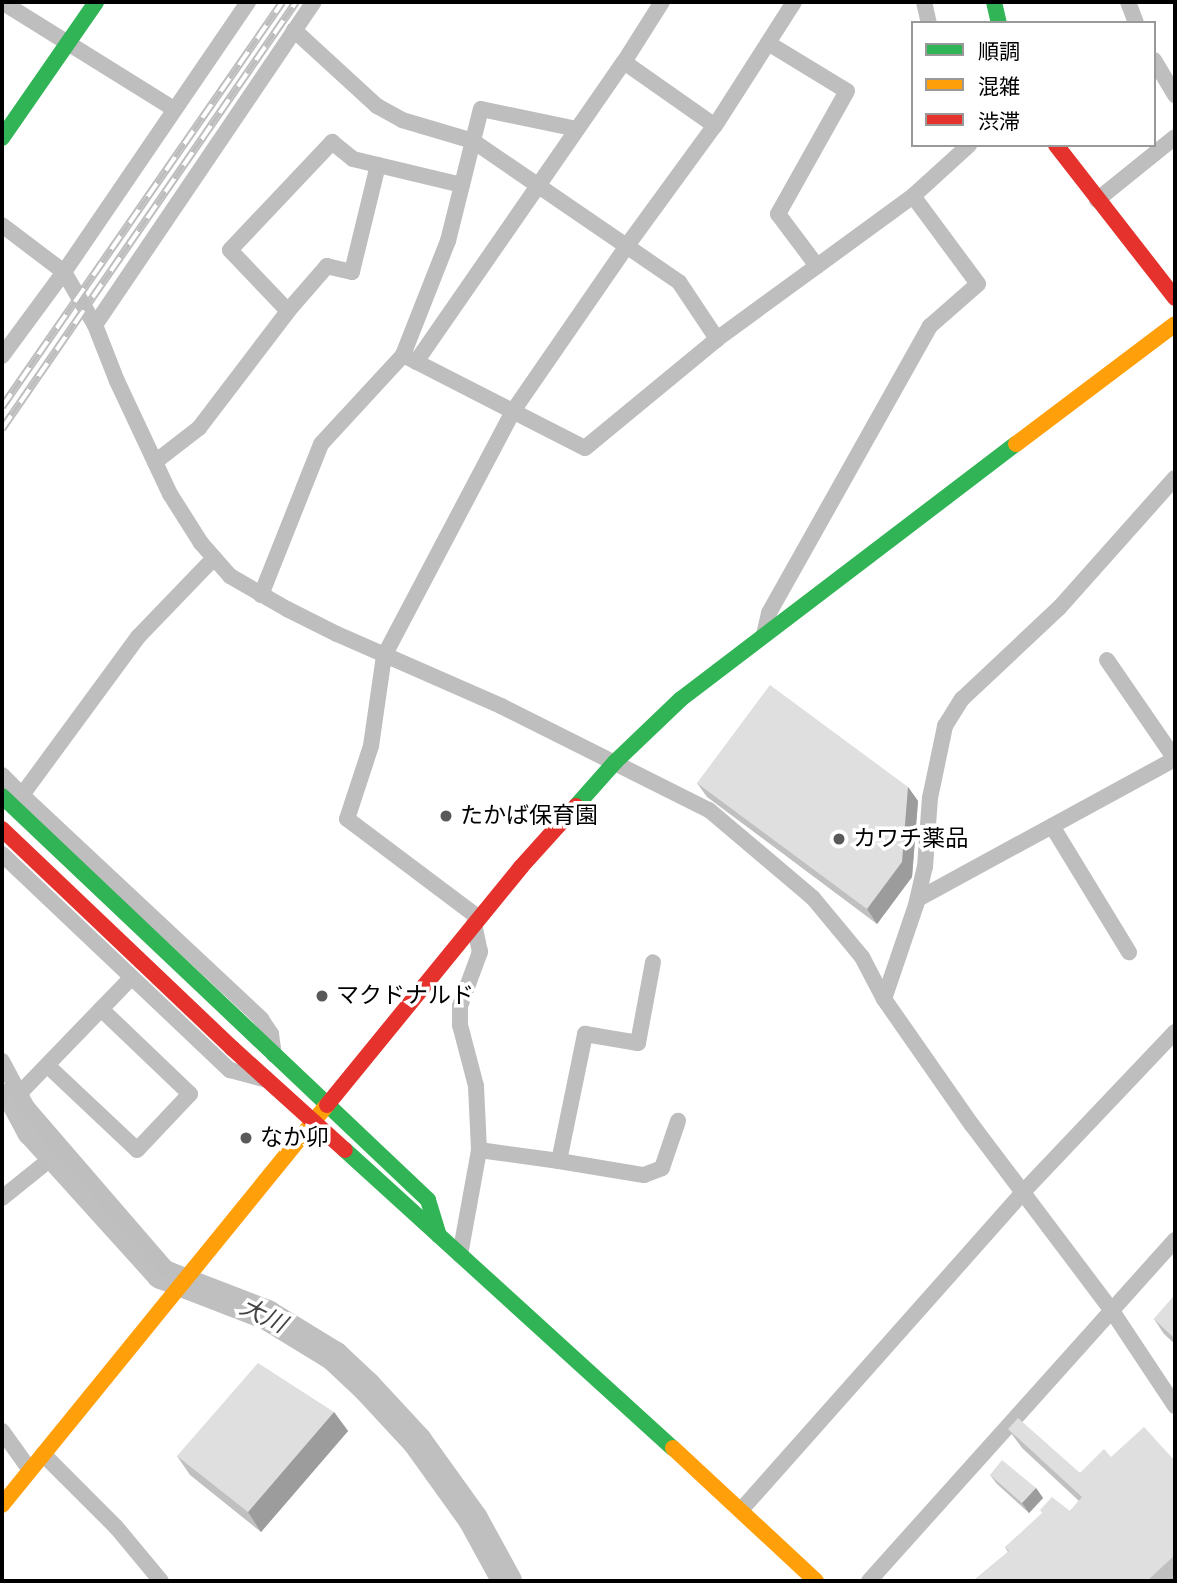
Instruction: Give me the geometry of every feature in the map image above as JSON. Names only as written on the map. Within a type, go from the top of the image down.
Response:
[{"type":"street","points":[[2,2],[174,109]]},
{"type":"street","points":[[2,138],[96,2]]},
{"type":"street","points":[[2,356],[64,272],[248,2]]},
{"type":"street","points":[[95,325],[314,2]]},
{"type":"street","points":[[261,595],[321,444],[409,358],[537,186],[624,62],[662,2]]},
{"type":"street","points":[[460,1255],[479,1150],[476,1086],[460,1026],[460,1006],[480,952],[477,921],[347,819],[371,746],[384,656],[513,411],[626,247],[715,126],[794,2]]},
{"type":"street","points":[[924,2],[929,21]]},
{"type":"street","points":[[994,2],[999,21]]},
{"type":"street","points":[[1128,2],[1135,21]]},
{"type":"street","points":[[294,30],[377,106],[402,120],[473,141],[679,282],[717,340]]},
{"type":"street","points":[[768,43],[847,91],[778,214],[817,266]]},
{"type":"street","points":[[624,62],[715,126]]},
{"type":"street","points":[[1156,63],[1175,95]]},
{"type":"street","points":[[409,358],[448,241],[481,109],[577,129]]},
{"type":"street","points":[[1097,200],[1175,137]]},
{"type":"street","points":[[288,311],[230,250],[332,142],[353,159],[462,185]]},
{"type":"street","points":[[409,358],[585,448],[717,340],[913,196],[967,147]]},
{"type":"street","points":[[1057,147],[1175,298]]},
{"type":"street","points":[[155,462],[199,428],[288,311],[327,266],[352,272],[378,165]]},
{"type":"street","points":[[764,634],[769,613],[930,326],[978,284],[913,196]]},
{"type":"street","points":[[2,225],[64,272],[95,325],[170,495],[214,558],[230,576],[261,595],[384,656],[501,706],[709,810],[813,898],[862,957],[884,999],[971,1125],[1112,1311],[1175,1406]]},
{"type":"street","points":[[2,1505],[477,921],[615,762],[681,699],[764,634],[1175,324]]},
{"type":"street","points":[[884,999],[918,899],[925,867],[930,798],[945,726],[962,699],[1059,608],[1175,478]]},
{"type":"street","points":[[22,795],[138,637],[214,558]]},
{"type":"street","points":[[918,899],[1175,759],[1107,660]]},
{"type":"street","points":[[2,775],[261,1018],[271,1034],[274,1055]]},
{"type":"street","points":[[2,796],[428,1200],[439,1237]]},
{"type":"street","points":[[1052,826],[1129,952]]},
{"type":"street","points":[[2,829],[232,1048],[816,1581]]},
{"type":"street","points":[[2,854],[230,1070],[267,1080]]},
{"type":"street","points":[[559,1161],[585,1034],[638,1044],[653,962]]},
{"type":"street","points":[[19,1094],[131,978]]},
{"type":"street","points":[[48,1066],[136,1150],[190,1094],[101,1009]]},
{"type":"street","points":[[741,1510],[1023,1192],[1175,1032]]},
{"type":"street","points":[[2,1061],[19,1094],[166,1268],[186,1278]]},
{"type":"street","points":[[479,1150],[645,1175],[662,1168],[678,1121]]},
{"type":"street","points":[[2,1198],[41,1166]]},
{"type":"street","points":[[869,1581],[1175,1240]]},
{"type":"street","points":[[2,1431],[30,1470]]},
{"type":"street","points":[[43,1454],[116,1527],[161,1581]]},
{"type":"building","name":"カワチ薬品","points":[[770,685],[908,787],[902,862],[867,909],[697,783]]},
{"type":"building","points":[[1175,1295],[1175,1339],[1154,1319]]},
{"type":"building","points":[[258,1363],[334,1412],[248,1512],[177,1456]]},
{"type":"building","points":[[1018,1418],[1080,1473],[1104,1449],[1111,1457],[1144,1427],[1175,1461],[1175,1555],[1147,1581],[973,1581],[1009,1551],[1005,1547],[1042,1513],[1040,1510],[1052,1497],[1070,1511],[1082,1497],[1008,1429]]},
{"type":"building","points":[[1002,1460],[1036,1488],[1022,1503],[990,1475]]},
{"type":"waterway","name":"大川","points":[[13,1096],[32,1131],[161,1274],[267,1315],[334,1356],[367,1387],[417,1441],[473,1519],[507,1581]]},
{"type":"railway","points":[[2,407],[282,2]]},
{"type":"railway","points":[[2,429],[296,2]]},
{"type":"traffic: fast","points":[[2,138],[96,2]]},
{"type":"traffic: fast","points":[[994,2],[999,21]]},
{"type":"traffic: fast","points":[[576,806],[615,762],[681,699],[1016,444]]},
{"type":"traffic: fast","points":[[2,796],[428,1200],[439,1235]]},
{"type":"traffic: fast","points":[[345,1150],[673,1448]]},
{"type":"traffic: slow","points":[[1016,444],[1175,324]]},
{"type":"traffic: slow","points":[[2,1505],[327,1105]]},
{"type":"traffic: slow","points":[[673,1448],[816,1581]]},
{"type":"traffic: jam","points":[[1058,147],[1175,298]]},
{"type":"traffic: jam","points":[[327,1105],[521,867],[576,806]]},
{"type":"traffic: jam","points":[[2,829],[232,1048],[345,1150]]},
{"type":"place","name":"たかば保育園","points":[[446,816]]},
{"type":"place","name":"カワチ薬品","points":[[839,839]]},
{"type":"place","name":"マクドナルド","points":[[322,996]]},
{"type":"place","name":"なか卯","points":[[246,1138]]}]
